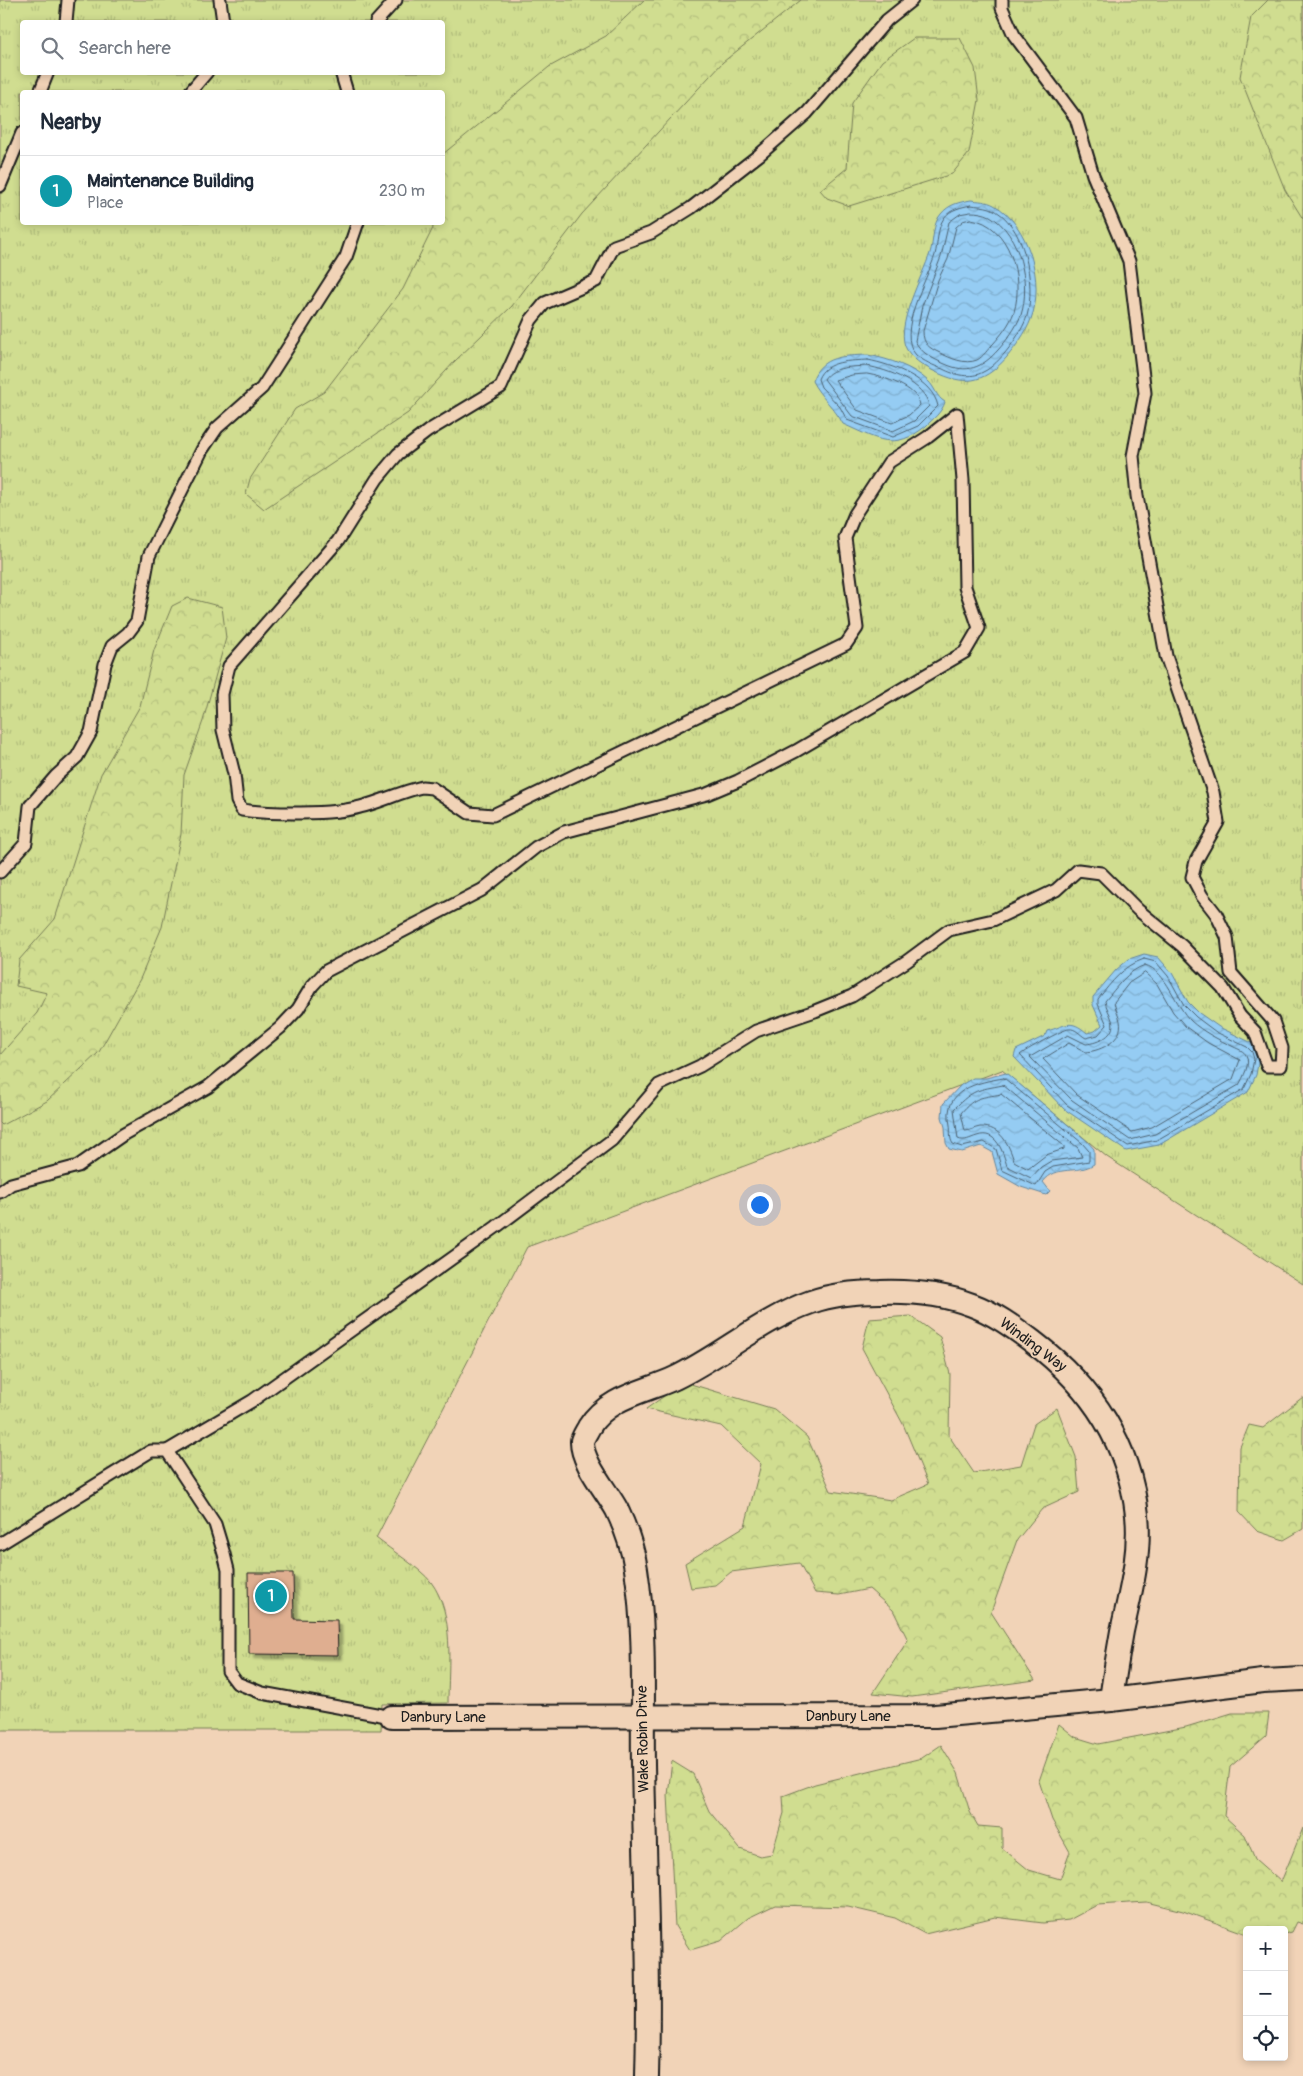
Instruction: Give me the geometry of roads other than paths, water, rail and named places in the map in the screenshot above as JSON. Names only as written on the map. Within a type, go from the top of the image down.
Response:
[{"type":"street","name":"Winding Way","points":[[594,1418],[613,1403],[676,1377],[767,1323],[811,1302],[854,1292],[903,1291],[943,1297],[973,1305],[1008,1322],[1059,1362],[1092,1397],[1102,1412],[1123,1456],[1133,1488],[1138,1520],[1135,1571],[1111,1700]]},
{"type":"street","name":"Wake Robin Drive","points":[[594,1418],[582,1439],[585,1458],[615,1506],[628,1535],[636,1566],[643,1625],[642,1716],[648,2023],[647,2076]]},
{"type":"street","name":"Danbury Lane","points":[[392,1717],[935,1716],[1111,1700],[1303,1679]]},
{"type":"lane","points":[[66,20],[68,0]]},
{"type":"lane","points":[[220,0],[223,20]]},
{"type":"lane","points":[[378,20],[396,0]]},
{"type":"lane","points":[[0,1192],[11,1184],[56,1174],[78,1166],[124,1134],[208,1087],[280,1028],[298,1009],[312,986],[326,971],[482,890],[536,847],[564,832],[707,794],[738,781],[796,751],[965,652],[979,628],[966,587],[963,480],[957,414],[928,437],[888,462],[854,514],[845,538],[857,628],[846,644],[493,815],[469,813],[432,788],[422,787],[359,808],[261,813],[242,810],[237,801],[234,774],[223,730],[222,694],[229,666],[338,541],[378,479],[398,454],[428,432],[501,387],[531,320],[545,303],[596,281],[614,246],[651,233],[691,208],[759,155],[808,113],[887,20],[912,0]]},
{"type":"lane","points":[[0,1544],[151,1451],[167,1451],[252,1401],[504,1221],[612,1140],[659,1085],[700,1066],[756,1032],[852,996],[907,961],[949,930],[993,920],[1056,890],[1078,870],[1101,873],[1119,888],[1138,910],[1182,946],[1223,988],[1240,1016],[1255,1032],[1267,1066],[1281,1066],[1282,1048],[1272,1021],[1231,973],[1227,936],[1216,914],[1202,896],[1192,878],[1196,861],[1218,822],[1213,792],[1166,656],[1137,496],[1133,456],[1145,393],[1128,261],[1093,174],[1076,118],[1014,35],[1002,8],[1002,0]]},
{"type":"lane","points":[[41,90],[47,75]]},
{"type":"lane","points":[[192,90],[204,75]]},
{"type":"lane","points":[[342,75],[346,90]]},
{"type":"lane","points":[[0,186],[20,138]]},
{"type":"lane","points":[[0,872],[26,843],[30,806],[56,776],[77,757],[91,732],[105,664],[112,646],[128,633],[137,620],[148,556],[202,450],[217,428],[262,388],[346,257],[357,225]]},
{"type":"lane","points":[[167,1451],[215,1524],[228,1570],[228,1671],[237,1683],[262,1693],[392,1717]]},
{"type":"water","points":[[971,200],[994,205],[1017,226],[1031,256],[1035,272],[1036,289],[1035,305],[1031,319],[1017,344],[1007,357],[985,376],[977,379],[960,380],[950,378],[930,369],[910,354],[904,341],[904,329],[906,316],[930,253],[938,218],[951,206]]},
{"type":"water","points":[[868,355],[892,361],[922,376],[945,402],[937,415],[915,434],[895,441],[885,440],[843,424],[812,381],[816,372],[827,362],[842,357]]},
{"type":"water","points":[[1144,954],[1158,957],[1172,973],[1188,1002],[1199,1013],[1219,1027],[1250,1042],[1257,1049],[1259,1058],[1256,1075],[1248,1092],[1159,1145],[1126,1151],[1064,1109],[1014,1057],[1016,1050],[1045,1036],[1047,1031],[1064,1025],[1072,1024],[1087,1033],[1095,1031],[1102,1025],[1093,1005],[1093,997],[1116,970],[1129,959]]},
{"type":"water","points":[[1006,1073],[1086,1140],[1094,1149],[1094,1164],[1081,1169],[1054,1173],[1043,1182],[1050,1191],[1046,1195],[1021,1187],[998,1174],[992,1152],[981,1146],[962,1152],[949,1149],[946,1143],[942,1117],[943,1104],[961,1085],[973,1078],[986,1078]]},
{"type":"place","name":"Maintenance Building","points":[[271,1596]]}]
